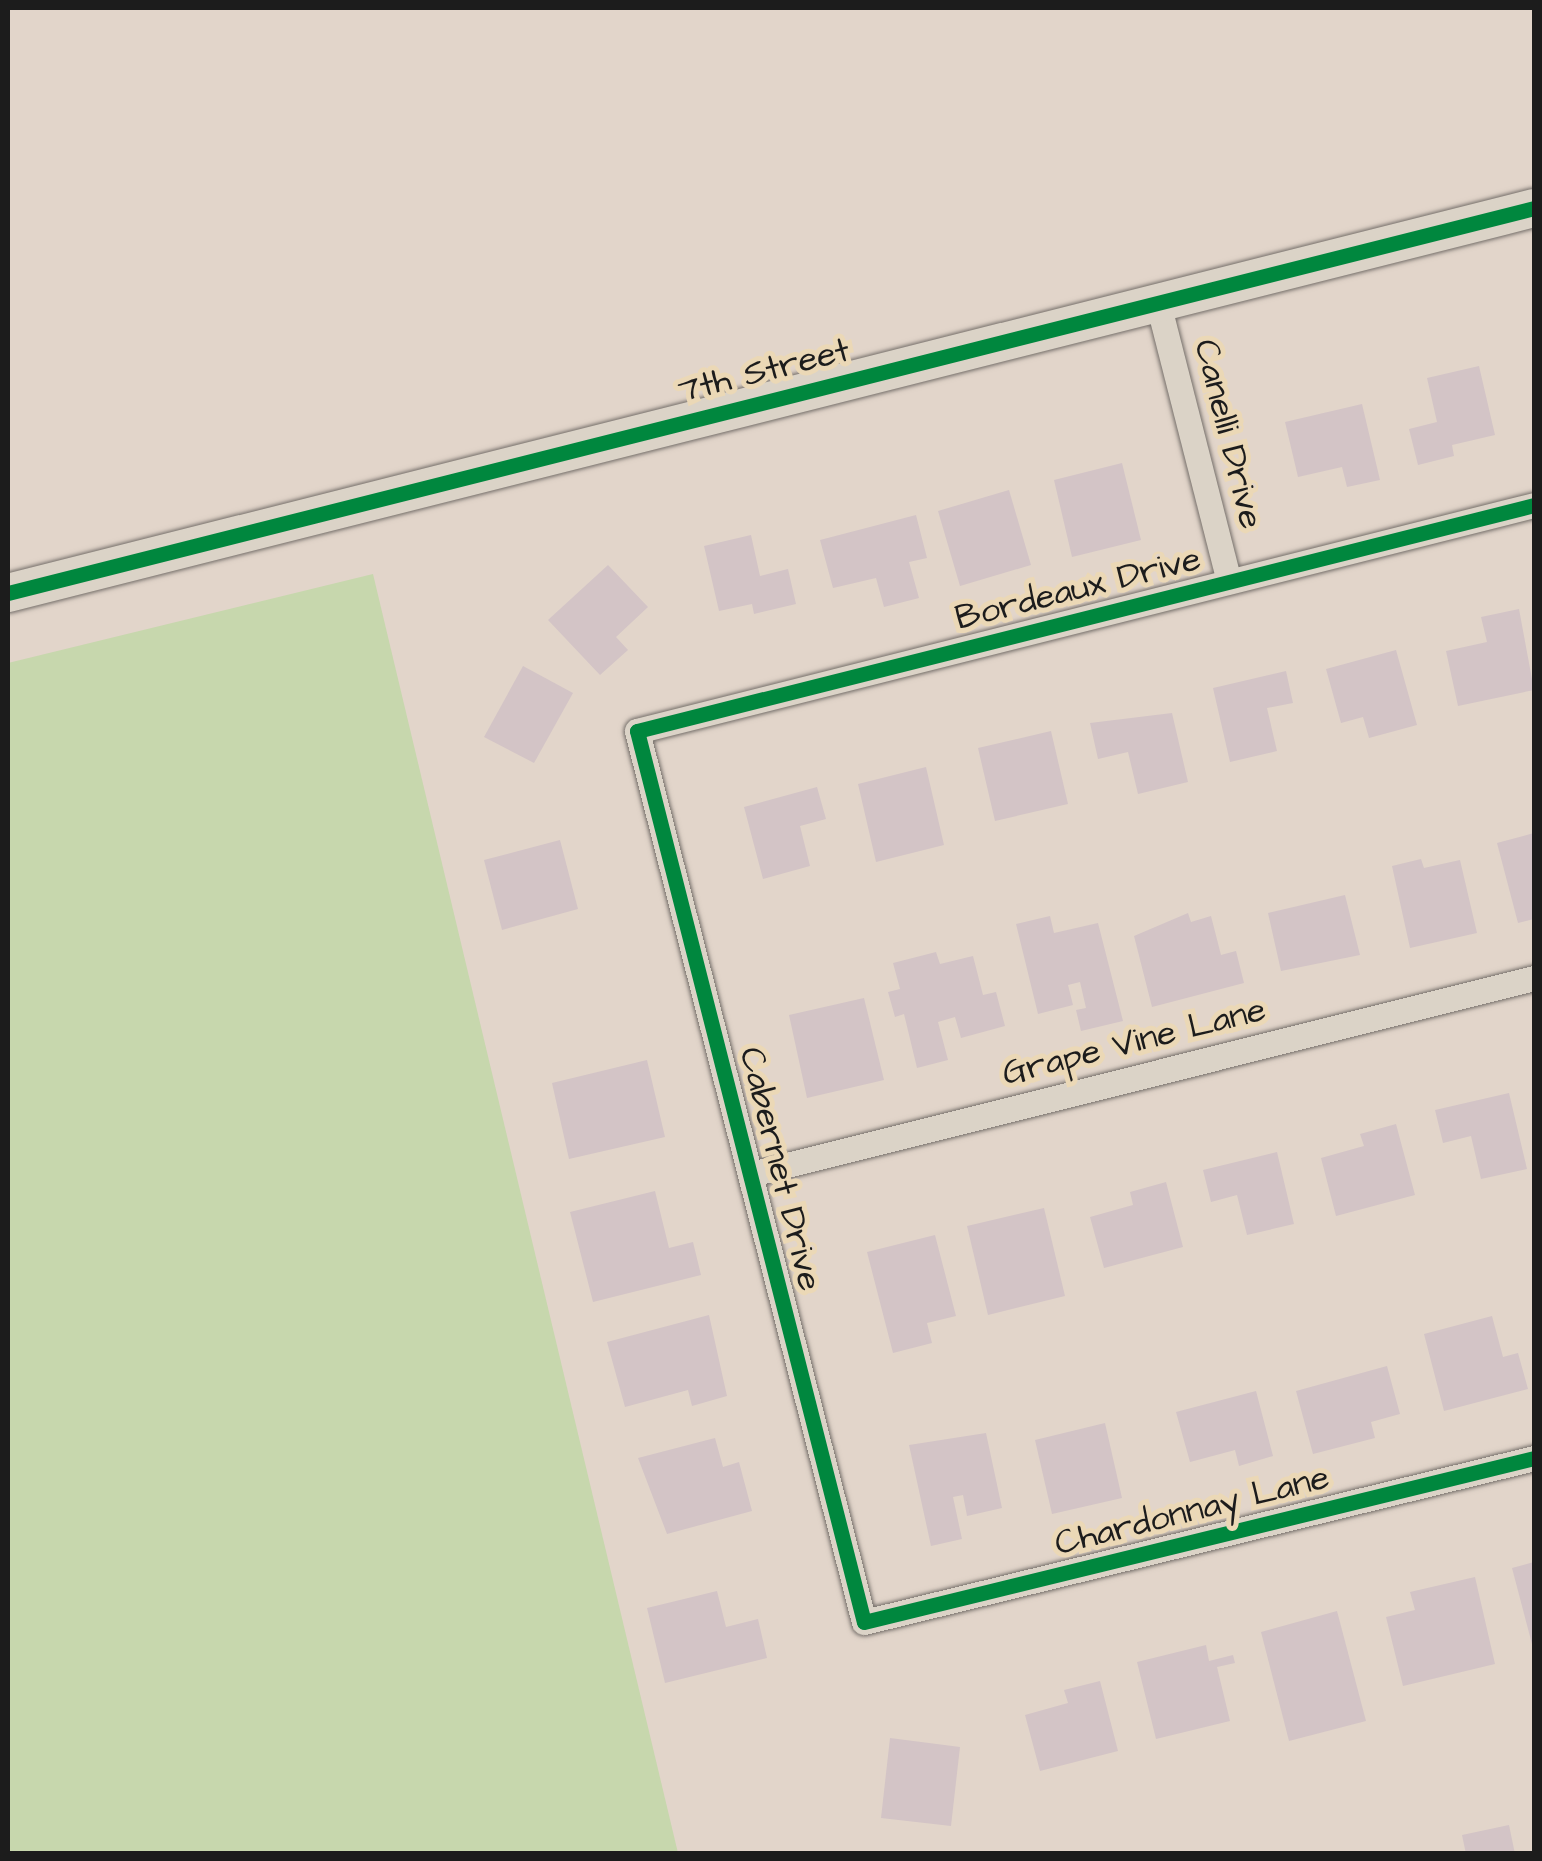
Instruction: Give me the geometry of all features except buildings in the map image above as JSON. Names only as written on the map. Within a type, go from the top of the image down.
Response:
[{"type":"street","name":"7th Street","points":[[8,593],[1534,208]]},
{"type":"street","name":"Canelli Drive","points":[[1158,303],[1229,582]]},
{"type":"street","name":"Bordeaux Drive","points":[[637,731],[1534,504]]},
{"type":"street","name":"Cabernet Drive","points":[[637,731],[864,1622]]},
{"type":"street","name":"Grape Vine Lane","points":[[751,1174],[1534,978]]},
{"type":"street","name":"Chardonnay Lane","points":[[864,1622],[1534,1458]]},
{"type":"green space","points":[[373,574],[678,1853],[8,1853],[8,663]]},
{"type":"cycle path","points":[[8,593],[1534,208]]},
{"type":"cycle path","points":[[1534,505],[637,731],[864,1622],[1534,1458]]}]
